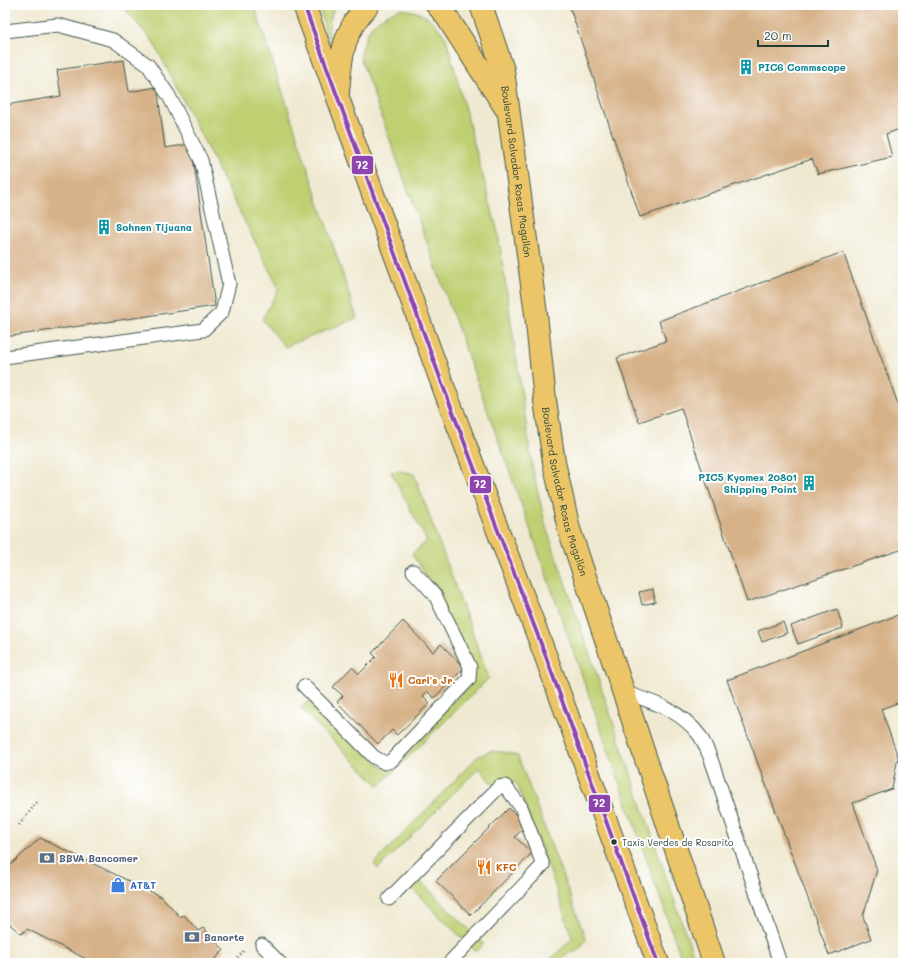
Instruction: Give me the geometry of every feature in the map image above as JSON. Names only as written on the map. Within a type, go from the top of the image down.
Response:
[{"type":"highway","points":[[304,5],[337,99],[446,394],[546,657],[658,963]]},
{"type":"highway","points":[[337,99],[341,56],[346,35],[356,17],[368,5]]},
{"type":"highway","points":[[437,5],[445,14],[509,114]]},
{"type":"highway","name":"Boulevard Salvador Rosas Magallón","points":[[481,5],[503,70],[554,462],[569,529],[714,963]]},
{"type":"lane","points":[[5,31],[58,25],[113,40],[148,65],[169,96],[201,160],[229,284],[222,312],[203,330],[5,357]]},
{"type":"lane","points":[[304,686],[374,757],[386,763],[391,761],[469,679],[470,667],[435,595],[413,571]]},
{"type":"lane","points":[[623,692],[662,705],[682,716],[701,737],[712,762],[780,963]]},
{"type":"lane","points":[[390,899],[499,787],[505,786],[521,807],[543,865],[451,960]]},
{"type":"lane","points":[[262,945],[280,963]]},
{"type":"path","points":[[19,825],[38,801]]},
{"type":"green space","points":[[114,5],[254,5],[357,318],[285,347],[262,319],[279,289],[154,43],[125,9]]},
{"type":"green space","points":[[319,5],[336,5],[330,21],[330,51]]},
{"type":"green space","points":[[400,9],[416,12],[427,17],[436,25],[446,38],[498,233],[533,471],[546,527],[696,963],[683,963],[532,534],[360,57],[366,38],[372,26],[383,17]]},
{"type":"green space","points":[[401,471],[414,474],[489,678],[379,786],[300,708],[310,700],[382,767],[473,683],[430,582],[412,554],[427,541],[391,472]]},
{"type":"green space","points":[[490,751],[504,752],[518,756],[586,939],[577,951],[568,953],[558,963],[547,963],[572,938],[552,877],[516,782],[493,785],[479,768],[378,869],[374,864],[477,757]]},
{"type":"green space","points":[[411,872],[484,944],[476,952],[403,880]]},
{"type":"building","name":"PIC6 Commscope","points":[[569,5],[903,5],[903,128],[886,134],[892,157],[818,174],[812,159],[640,217]]},
{"type":"building","name":"Sohnen Tijuana","points":[[124,60],[129,92],[157,87],[165,148],[191,144],[215,306],[5,337],[5,105],[61,96],[57,70]]},
{"type":"building","name":"PIC5 Kyomex 20801 Shipping Point","points":[[843,252],[903,418],[903,549],[747,602],[681,408],[639,422],[617,358],[666,341],[659,321]]},
{"type":"building","points":[[653,589],[655,602],[642,605],[639,592]]},
{"type":"building","points":[[837,609],[843,628],[798,644],[791,626]]},
{"type":"building","points":[[903,613],[903,701],[881,709],[898,757],[892,789],[853,803],[877,870],[863,916],[871,939],[829,955],[727,680]]},
{"type":"building","name":"Carl's Jr.","points":[[403,621],[433,652],[441,644],[464,668],[434,698],[427,691],[423,696],[430,703],[397,735],[392,730],[378,744],[337,702],[343,696],[333,687],[352,667],[359,674],[376,657],[372,653]]},
{"type":"building","points":[[783,622],[787,633],[762,642],[758,631]]},
{"type":"building","name":"KFC","points":[[509,808],[526,825],[515,837],[532,853],[471,915],[436,881]]},
{"type":"building","points":[[40,838],[162,897],[180,917],[184,915],[198,931],[203,928],[224,950],[211,963],[94,963],[27,929],[21,934],[5,920],[5,870]]},
{"type":"transit line","name":"72","points":[[304,5],[446,394],[546,657],[658,963]]},
{"type":"place","name":"PIC6 Commscope","points":[[746,67]]},
{"type":"place","name":"Sohnen Tijuana","points":[[104,227]]},
{"type":"place","name":"PIC5 Kyomex 20801 Shipping Point","points":[[809,483]]},
{"type":"place","name":"Carl's Jr.","points":[[396,680]]},
{"type":"place","name":"Taxis Verdes de Rosarito","points":[[614,842]]},
{"type":"place","name":"BBVA Bancomer","points":[[47,858]]},
{"type":"place","name":"KFC","points":[[484,867]]},
{"type":"place","name":"AT&T","points":[[118,885]]},
{"type":"place","name":"Banorte","points":[[192,937]]}]
